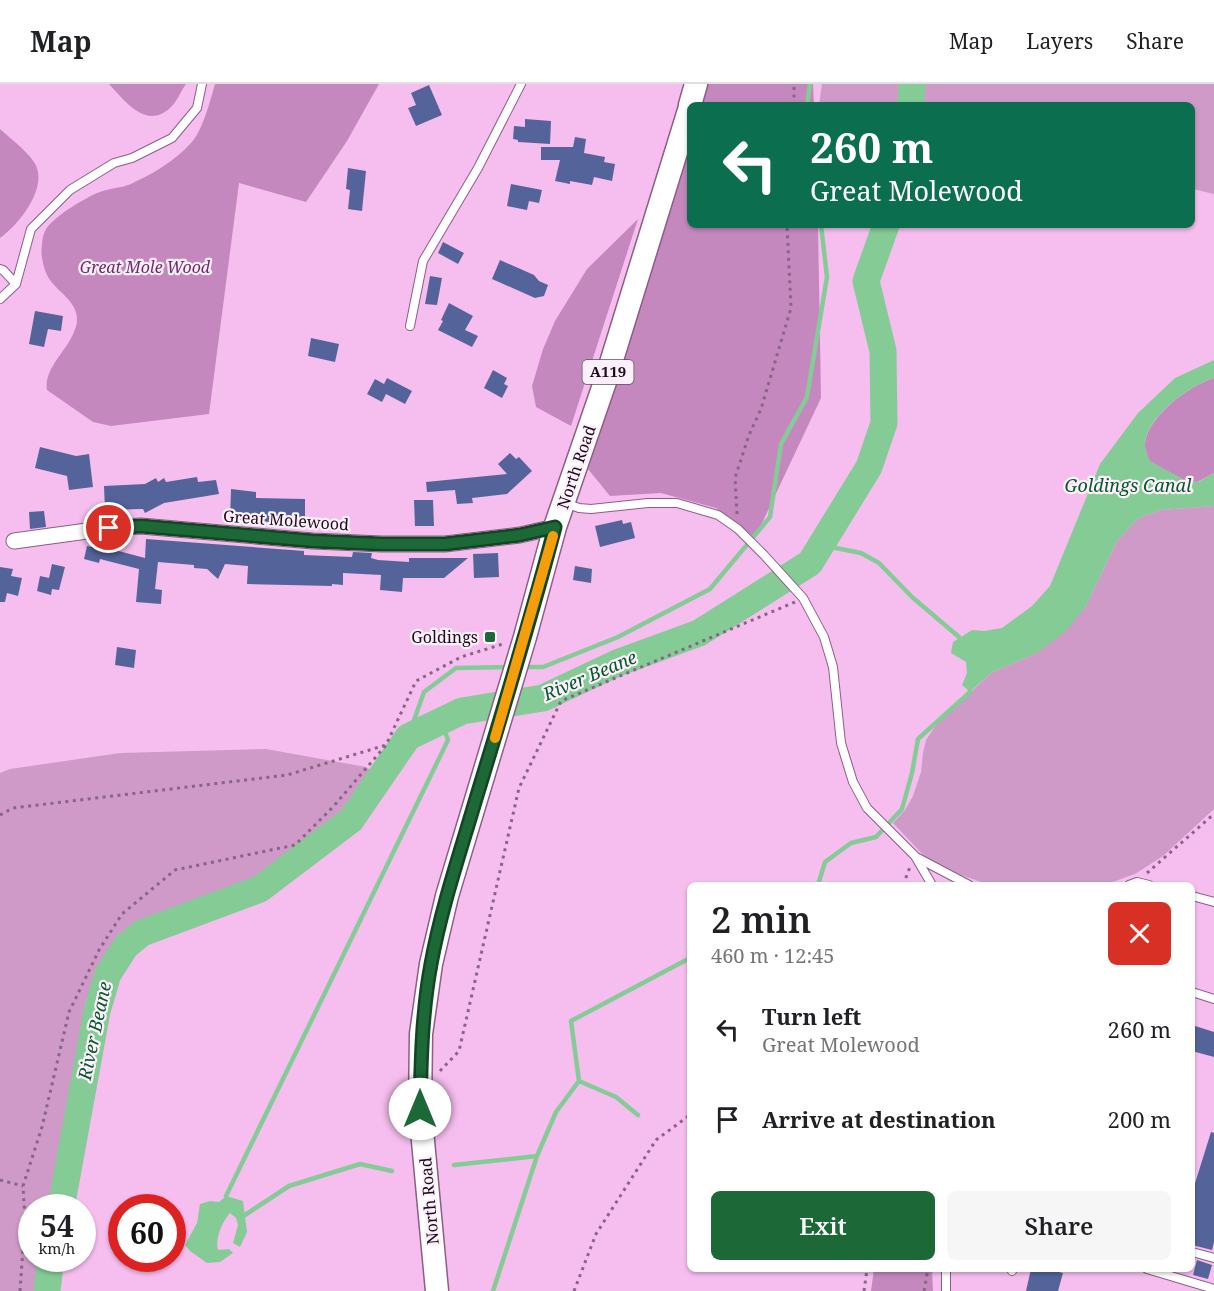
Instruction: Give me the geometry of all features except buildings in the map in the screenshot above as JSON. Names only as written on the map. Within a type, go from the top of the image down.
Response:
[{"type":"main road","name":"North Road","points":[[691,102],[696,84]]},
{"type":"main road","name":"North Road","points":[[437,1291],[420,1109],[421,1035],[431,964],[447,896],[525,637],[555,527],[606,379],[687,116]]},
{"type":"street","name":"Great Molewood","points":[[14,541],[141,526],[302,540],[445,544],[520,535],[555,527]]},
{"type":"lane","points":[[0,299],[16,284],[31,229],[70,190],[114,164],[132,158],[172,138],[197,108],[202,84]]},
{"type":"lane","points":[[410,326],[423,261],[478,168],[520,84]]},
{"type":"lane","points":[[0,269],[16,284]]},
{"type":"lane","points":[[564,502],[579,508],[591,509],[648,503],[677,503],[718,515],[740,532],[801,596],[824,637],[832,667],[841,743],[853,782],[867,808],[915,856],[963,882]]},
{"type":"lane","points":[[915,856],[930,882]]},
{"type":"lane","points":[[1195,897],[1214,902]]},
{"type":"lane","points":[[1195,993],[1214,999]]},
{"type":"lane","points":[[1195,1253],[1214,1258]]},
{"type":"lane","points":[[946,1272],[946,1291]]},
{"type":"lane","points":[[1157,1272],[1214,1289]]},
{"type":"path","points":[[794,84],[794,102]]},
{"type":"path","points":[[740,532],[735,478],[749,435],[761,409],[791,308],[787,228]]},
{"type":"path","points":[[433,1078],[459,1051],[519,788],[561,701],[801,596]]},
{"type":"path","points":[[20,1291],[25,1220],[23,1186],[42,1127],[69,1012],[99,950],[122,914],[175,870],[295,845],[333,807],[386,745],[416,681],[462,657],[525,637]]},
{"type":"path","points":[[0,815],[13,808],[287,774],[386,745]]},
{"type":"path","points":[[1134,882],[1214,814]]},
{"type":"path","points":[[574,1291],[596,1234],[656,1140],[687,1117]]},
{"type":"path","points":[[0,1180],[23,1186]]},
{"type":"path","points":[[864,1291],[867,1272]]},
{"type":"path","points":[[924,1291],[927,1272]]},
{"type":"shaded area","points":[[822,84],[907,84],[906,102],[819,102]]},
{"type":"shaded area","points":[[921,84],[1214,84],[1214,194],[1195,189],[1195,102],[919,102]]},
{"type":"shaded area","points":[[1214,506],[1214,809],[1163,856],[1135,874],[1112,882],[981,882],[926,858],[893,823],[905,810],[913,796],[921,772],[926,740],[936,725],[991,673],[1037,653],[1085,608],[1117,541],[1139,518],[1161,510]]},
{"type":"shaded area","points":[[266,749],[366,767],[384,779],[296,865],[238,896],[155,919],[108,955],[86,1000],[53,1194],[18,1194],[18,1272],[40,1272],[37,1291],[0,1291],[0,773],[10,769],[120,753]]},
{"type":"green space","points":[[109,84],[186,84],[170,108],[153,116],[136,111]]},
{"type":"green space","name":"Great Mole Wood","points":[[215,84],[379,84],[347,141],[306,202],[239,183],[209,414],[111,426],[93,422],[47,390],[50,372],[75,330],[77,321],[71,303],[46,273],[42,254],[44,233],[61,214],[86,198],[131,184],[178,156],[199,131]]},
{"type":"green space","points":[[707,84],[813,84],[814,102],[702,102]]},
{"type":"green space","points":[[0,129],[34,162],[38,172],[38,182],[30,204],[23,215],[0,238]]},
{"type":"green space","points":[[687,150],[687,228],[818,228],[821,398],[755,538],[716,508],[661,493],[610,496],[588,469]]},
{"type":"green space","points":[[638,219],[571,426],[536,407],[532,386],[543,349],[555,321],[587,269]]},
{"type":"green space","points":[[1214,378],[1214,473],[1197,482],[1184,480],[1149,461],[1145,445],[1148,432],[1162,412],[1172,403],[1193,388]]},
{"type":"green space","points":[[874,1272],[932,1272],[933,1291],[871,1291]]},
{"type":"water","name":"Goldings Canal","points":[[1214,360],[1214,378],[1193,388],[1171,403],[1154,422],[1148,432],[1145,445],[1150,461],[1184,480],[1198,482],[1214,473],[1214,506],[1161,510],[1139,518],[1117,541],[1085,608],[1065,632],[1037,653],[991,673],[970,692],[962,685],[967,673],[966,662],[951,653],[953,642],[972,630],[1002,628],[1032,606],[1050,586],[1100,464],[1138,413],[1175,378]]},
{"type":"water","points":[[226,1196],[243,1201],[247,1232],[240,1247],[233,1243],[238,1225],[236,1218],[230,1213],[220,1230],[217,1245],[218,1250],[229,1249],[233,1253],[220,1262],[207,1263],[190,1251],[186,1243],[197,1223],[200,1204],[210,1201],[219,1202]]},
{"type":"waterway","points":[[807,102],[810,84]]},
{"type":"waterway","name":"River Beane","points":[[911,102],[912,84]]},
{"type":"waterway","points":[[521,667],[543,667],[618,637],[710,589],[770,517],[781,444],[807,397],[827,277],[821,228]]},
{"type":"waterway","name":"River Beane","points":[[64,1194],[97,1011],[108,974],[126,946],[142,933],[260,889],[351,820],[408,737],[462,711],[543,698],[617,663],[699,633],[810,563],[869,467],[884,423],[883,351],[866,281],[885,228]]},
{"type":"waterway","points":[[821,545],[861,553],[879,563],[912,597],[959,637]]},
{"type":"waterway","points":[[408,737],[424,692],[456,668],[510,667]]},
{"type":"waterway","points":[[819,882],[825,862],[851,843],[876,837],[902,809],[918,739],[970,692]]},
{"type":"waterway","points":[[226,1196],[448,740],[441,721]]},
{"type":"waterway","points":[[493,1291],[537,1156],[556,1112],[579,1081],[571,1021],[687,960]]},
{"type":"waterway","points":[[579,1081],[616,1097],[638,1115]]},
{"type":"waterway","points":[[454,1165],[537,1156]]},
{"type":"waterway","points":[[245,1215],[289,1186],[360,1164],[392,1171]]},
{"type":"waterway","name":"River Beane","points":[[47,1291],[49,1272]]},
{"type":"slow traffic","points":[[495,738],[553,536]]},
{"type":"place","name":"Goldings","points":[[490,637]]},
{"type":"route","points":[[109,528],[141,526],[313,541],[445,544],[520,535],[555,527],[525,637],[447,896],[436,942],[421,1035],[420,1109]]}]
